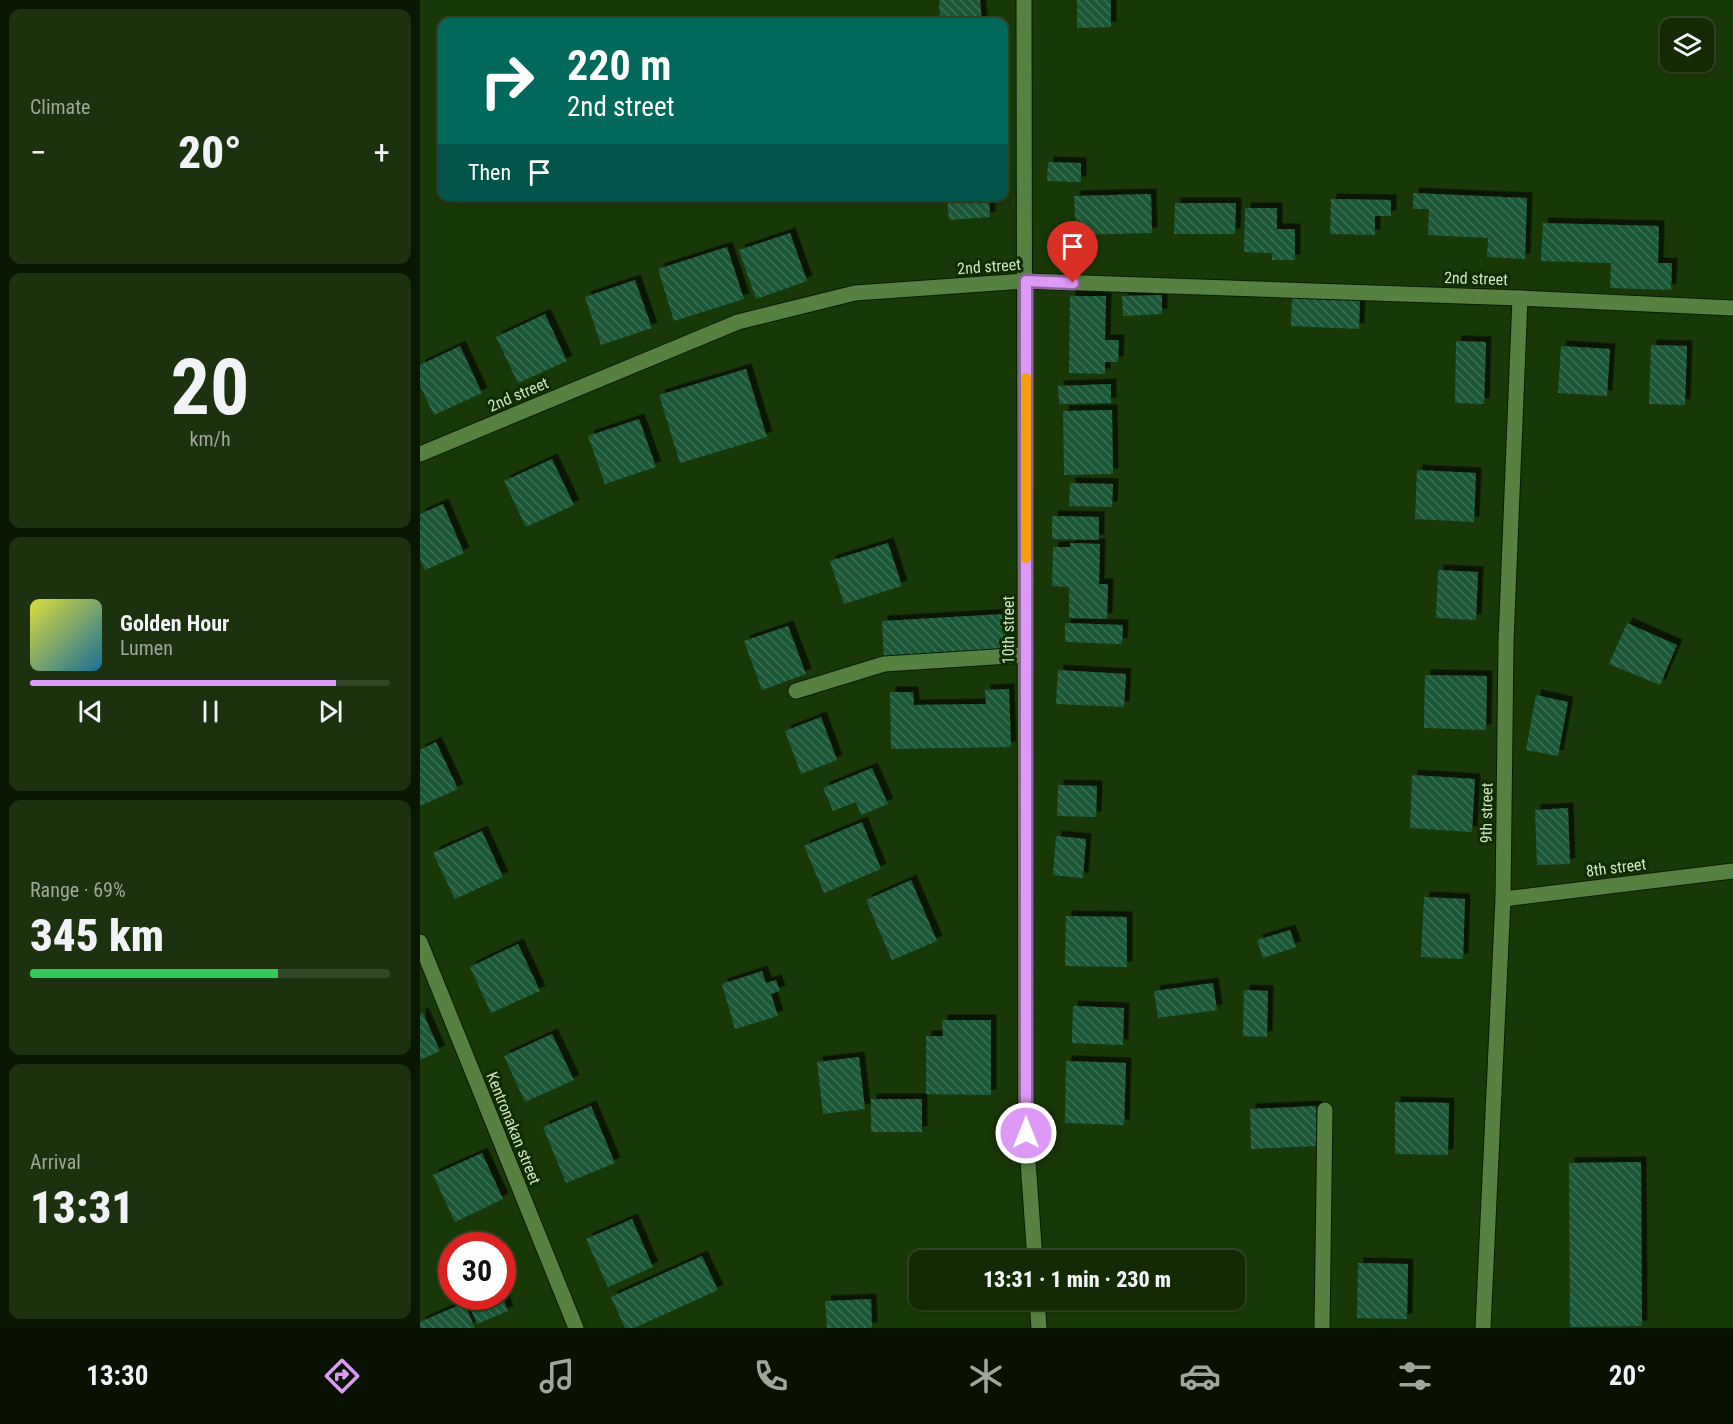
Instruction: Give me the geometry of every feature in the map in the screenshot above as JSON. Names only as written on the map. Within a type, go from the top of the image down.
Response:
[{"type":"street","name":"10th street","points":[[1024,0],[1026,1133],[1034,1250]]},
{"type":"street","name":"2nd street","points":[[420,454],[738,322],[855,293],[1026,281],[1520,298],[1733,308]]},
{"type":"street","name":"9th street","points":[[1483,1328],[1503,899],[1506,641],[1520,298]]},
{"type":"street","points":[[795,691],[884,664],[1026,655]]},
{"type":"street","name":"8th street","points":[[1503,899],[1733,871]]},
{"type":"street","name":"Kentronakan street","points":[[420,942],[576,1328]]},
{"type":"street","points":[[1322,1328],[1325,1110]]},
{"type":"street","points":[[1038,1310],[1039,1328]]},
{"type":"building","points":[[939,0],[980,0],[982,18],[940,18]]},
{"type":"building","points":[[1077,0],[1111,0],[1111,27],[1077,28]]},
{"type":"building","points":[[1048,162],[1081,163],[1081,182],[1047,181]]},
{"type":"building","points":[[1413,193],[1527,198],[1525,259],[1487,257],[1488,238],[1428,235],[1429,209],[1413,209]]},
{"type":"building","points":[[1151,194],[1152,233],[1076,235],[1074,196]]},
{"type":"building","points":[[1331,199],[1391,200],[1391,216],[1375,216],[1375,235],[1330,234]]},
{"type":"building","points":[[947,201],[989,201],[990,217],[949,220]]},
{"type":"building","points":[[1175,203],[1236,203],[1235,234],[1174,234]]},
{"type":"building","points":[[1245,208],[1277,208],[1277,229],[1295,229],[1295,260],[1272,260],[1272,253],[1244,252]]},
{"type":"building","points":[[1543,223],[1659,226],[1658,263],[1672,263],[1671,290],[1610,288],[1611,263],[1541,261]]},
{"type":"building","points":[[790,233],[807,281],[756,299],[739,250]]},
{"type":"building","points":[[727,247],[744,299],[674,321],[658,269]]},
{"type":"building","points":[[635,280],[652,328],[601,345],[585,297]]},
{"type":"building","points":[[1292,294],[1360,297],[1359,329],[1291,326]]},
{"type":"building","points":[[1162,295],[1162,314],[1123,316],[1122,296]]},
{"type":"building","points":[[1070,296],[1106,296],[1105,340],[1119,340],[1118,362],[1105,362],[1105,374],[1069,373]]},
{"type":"building","points":[[545,314],[567,361],[518,383],[496,337]]},
{"type":"building","points":[[1456,341],[1486,342],[1484,404],[1455,403]]},
{"type":"building","points":[[1651,345],[1687,346],[1685,405],[1649,404]]},
{"type":"building","points":[[460,346],[482,393],[434,415],[420,386],[420,365]]},
{"type":"building","points":[[1561,346],[1610,349],[1607,396],[1558,393]]},
{"type":"building","points":[[746,369],[767,437],[680,463],[659,395]]},
{"type":"building","points":[[1111,384],[1111,403],[1059,404],[1058,386]]},
{"type":"building","points":[[1112,410],[1113,474],[1064,475],[1063,411]]},
{"type":"building","points":[[639,419],[656,467],[605,484],[588,436]]},
{"type":"building","points":[[552,459],[574,505],[526,527],[504,481]]},
{"type":"building","points":[[1417,470],[1476,473],[1474,522],[1415,519]]},
{"type":"building","points":[[1070,483],[1113,484],[1112,507],[1069,506]]},
{"type":"building","points":[[443,504],[464,553],[425,570],[420,559],[420,514]]},
{"type":"building","points":[[1052,516],[1099,517],[1099,540],[1052,539]]},
{"type":"building","points":[[888,543],[902,586],[844,604],[830,561]]},
{"type":"building","points":[[1070,543],[1100,544],[1099,584],[1108,584],[1107,619],[1069,618],[1069,587],[1052,586],[1053,547],[1070,547]]},
{"type":"building","points":[[1438,570],[1478,572],[1476,620],[1436,618]]},
{"type":"building","points":[[1005,614],[1007,650],[884,657],[882,621]]},
{"type":"building","points":[[1065,623],[1123,625],[1122,644],[1065,642]]},
{"type":"building","points":[[1627,623],[1677,645],[1660,685],[1609,664]]},
{"type":"building","points":[[788,626],[806,674],[762,690],[744,641]]},
{"type":"building","points":[[1058,670],[1126,674],[1124,707],[1056,704]]},
{"type":"building","points":[[1425,675],[1487,676],[1486,730],[1424,728]]},
{"type":"building","points":[[1009,689],[1011,747],[891,749],[890,692],[913,692],[914,705],[986,704],[985,690]]},
{"type":"building","points":[[1536,695],[1568,702],[1558,756],[1526,750]]},
{"type":"building","points":[[821,717],[837,760],[801,774],[785,731]]},
{"type":"building","points":[[436,742],[458,789],[420,806],[420,750]]},
{"type":"building","points":[[872,768],[888,804],[861,815],[856,802],[833,811],[823,788]]},
{"type":"building","points":[[1412,775],[1475,779],[1472,832],[1410,828]]},
{"type":"building","points":[[1058,785],[1097,786],[1096,817],[1057,816]]},
{"type":"building","points":[[1568,808],[1570,864],[1537,865],[1535,810]]},
{"type":"building","points":[[862,822],[881,869],[824,893],[804,846]]},
{"type":"building","points":[[482,831],[503,877],[455,899],[433,853]]},
{"type":"building","points":[[1056,836],[1086,839],[1083,878],[1053,875]]},
{"type":"building","points":[[911,880],[937,941],[892,960],[866,900]]},
{"type":"building","points":[[1424,897],[1465,899],[1463,959],[1421,957]]},
{"type":"building","points":[[1066,916],[1127,917],[1127,967],[1065,966]]},
{"type":"building","points":[[1290,930],[1296,947],[1263,958],[1257,940]]},
{"type":"building","points":[[518,944],[540,991],[491,1013],[470,967]]},
{"type":"building","points":[[762,971],[766,983],[776,980],[780,991],[771,994],[778,1016],[735,1029],[722,984]]},
{"type":"building","points":[[1213,983],[1217,1010],[1158,1018],[1154,991]]},
{"type":"building","points":[[1244,990],[1268,991],[1267,1037],[1243,1036]]},
{"type":"building","points":[[1073,1006],[1124,1008],[1123,1045],[1072,1043]]},
{"type":"building","points":[[423,1013],[440,1051],[420,1060],[420,1014]]},
{"type":"building","points":[[942,1020],[991,1020],[991,1095],[926,1094],[926,1036],[943,1036]]},
{"type":"building","points":[[552,1034],[574,1080],[525,1102],[504,1056]]},
{"type":"building","points":[[859,1057],[865,1109],[823,1114],[817,1062]]},
{"type":"building","points":[[1066,1061],[1126,1063],[1124,1125],[1065,1123]]},
{"type":"building","points":[[871,1099],[922,1099],[922,1132],[871,1132]]},
{"type":"building","points":[[1395,1102],[1449,1103],[1448,1155],[1395,1154]]},
{"type":"building","points":[[591,1106],[615,1163],[566,1183],[543,1127]]},
{"type":"building","points":[[1316,1106],[1318,1146],[1251,1149],[1250,1109]]},
{"type":"building","points":[[482,1153],[503,1199],[455,1222],[433,1175]]},
{"type":"building","points":[[1641,1162],[1642,1326],[1570,1327],[1569,1163]]},
{"type":"building","points":[[632,1219],[653,1267],[608,1287],[586,1239]]},
{"type":"building","points":[[702,1256],[718,1290],[634,1328],[625,1328],[611,1297]]},
{"type":"building","points":[[1358,1263],[1408,1264],[1407,1319],[1357,1318]]},
{"type":"building","points":[[871,1299],[872,1328],[827,1328],[825,1301]]},
{"type":"building","points":[[448,1310],[467,1310],[475,1328],[420,1328],[420,1322]]},
{"type":"building","points":[[471,1310],[508,1310],[508,1311],[477,1324]]},
{"type":"slow traffic","points":[[1026,378],[1026,558]]},
{"type":"route","points":[[1026,1133],[1026,281],[1073,283]]}]
